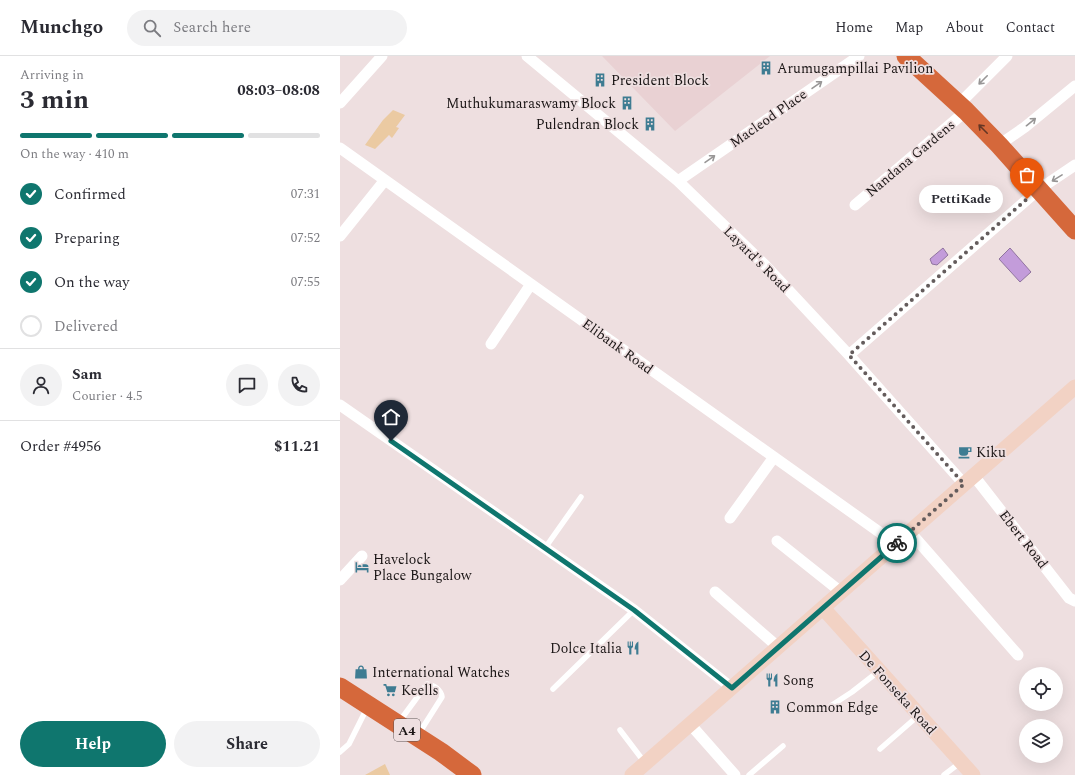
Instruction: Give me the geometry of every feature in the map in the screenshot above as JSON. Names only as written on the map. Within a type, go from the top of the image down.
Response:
[{"type":"highway","points":[[906,56],[962,107],[999,145],[1075,230]]},
{"type":"highway","name":"A4","points":[[340,687],[398,724],[472,775]]},
{"type":"highway","name":"A4","points":[[340,699],[452,775]]},
{"type":"main road","points":[[632,775],[969,480],[1074,392]]},
{"type":"main road","name":"De Fonseka Road","points":[[823,608],[973,775]]},
{"type":"street","points":[[340,103],[382,56]]},
{"type":"street","name":"Layard's Road","points":[[527,56],[678,181],[765,265],[969,480]]},
{"type":"street","name":"Macleod Place","points":[[678,181],[859,56]]},
{"type":"street","name":"Nandana Gardens","points":[[855,205],[962,107],[1007,56]]},
{"type":"street","points":[[999,145],[1025,127],[1075,86]]},
{"type":"street","name":"Elibank Road","points":[[340,148],[896,544]]},
{"type":"street","points":[[849,355],[1038,190],[1075,165]]},
{"type":"street","points":[[340,236],[385,180]]},
{"type":"street","points":[[491,344],[532,284]]},
{"type":"street","points":[[340,405],[634,610],[732,688]]},
{"type":"street","points":[[730,518],[774,457]]},
{"type":"street","name":"Ebert Road","points":[[969,480],[1069,598],[1075,601]]},
{"type":"street","points":[[910,532],[1018,655]]},
{"type":"street","points":[[777,541],[841,592]]},
{"type":"street","points":[[340,580],[362,556]]},
{"type":"street","points":[[715,592],[778,647]]},
{"type":"street","points":[[690,724],[735,775]]},
{"type":"lane","points":[[545,548],[581,497]]},
{"type":"lane","points":[[553,689],[634,610]]},
{"type":"lane","points":[[829,707],[852,692],[879,671]]},
{"type":"lane","points":[[398,724],[427,684],[432,685],[441,693],[442,697],[417,737]]},
{"type":"lane","points":[[340,752],[349,744],[364,714]]},
{"type":"lane","points":[[880,749],[918,715]]},
{"type":"lane","points":[[620,730],[645,764]]},
{"type":"lane","points":[[749,775],[783,746]]},
{"type":"lane","points":[[944,775],[961,762]]},
{"type":"shaded area","points":[[602,56],[770,56],[675,131]]},
{"type":"shaded area","points":[[393,110],[405,115],[396,127],[399,128],[392,138],[389,135],[375,149],[365,145],[383,120]]},
{"type":"shaded area","points":[[943,248],[948,255],[937,265],[932,264],[930,259]]},
{"type":"shaded area","points":[[1010,248],[1031,272],[1020,282],[999,259]]},
{"type":"shaded area","points":[[385,764],[390,775],[365,775]]},
{"type":"way so far","points":[[897,543],[964,484],[849,355],[1027,199]]},
{"type":"place","name":"Arumugampillai Pavilion","points":[[766,68]]},
{"type":"place","name":"President Block","points":[[600,80]]},
{"type":"place","name":"Muthukumaraswamy Block","points":[[627,103]]},
{"type":"place","name":"Pulendran Block","points":[[650,124]]},
{"type":"place","name":"PettiKade","points":[[1027,199]]},
{"type":"place","name":"Kiku","points":[[965,452]]},
{"type":"place","name":"Havelock Place Bungalow","points":[[362,567]]},
{"type":"place","name":"Dolce Italia","points":[[633,648]]},
{"type":"place","name":"International Watches","points":[[361,672]]},
{"type":"place","name":"Song","points":[[772,680]]},
{"type":"place","name":"Keells","points":[[390,690]]},
{"type":"place","name":"Common Edge","points":[[775,707]]},
{"type":"route","points":[[391,441],[634,610],[732,688],[897,543]]}]
